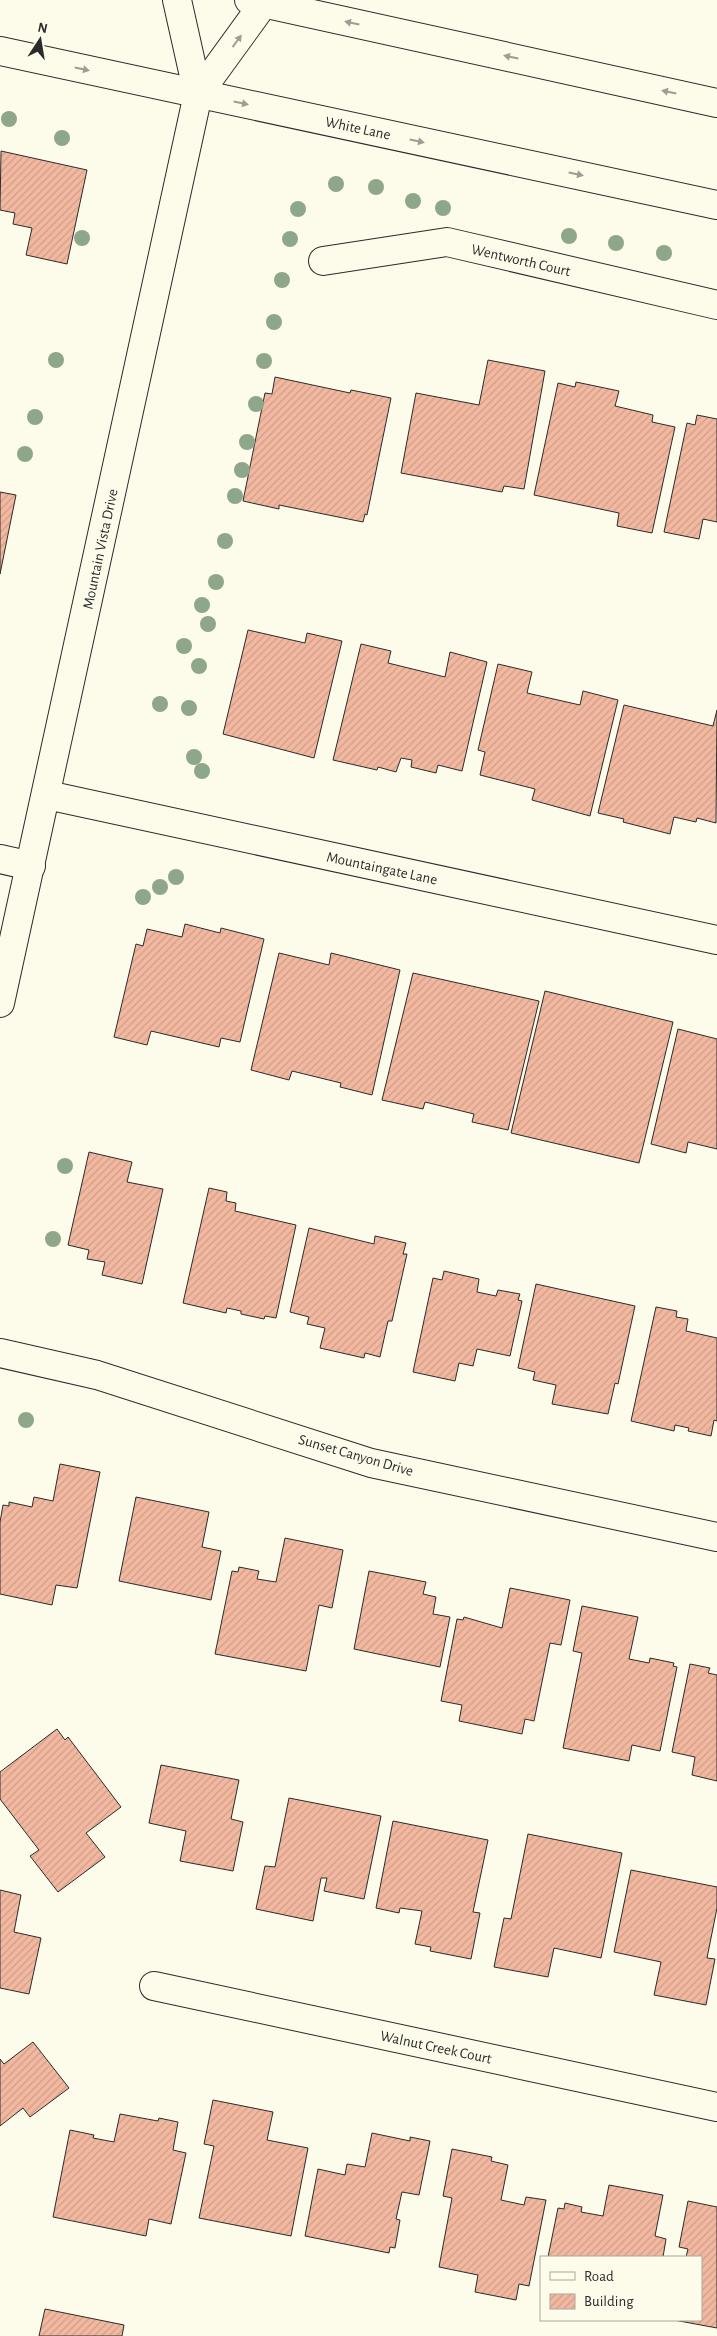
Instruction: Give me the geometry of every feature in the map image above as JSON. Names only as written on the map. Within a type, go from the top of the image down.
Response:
[{"type":"street","name":"Mountain Vista Drive","points":[[178,0],[198,94]]},
{"type":"street","name":"Mountain Vista Drive","points":[[0,1003],[47,795],[198,94],[259,1]]},
{"type":"street","points":[[259,1],[717,103]]},
{"type":"street","name":"White Lane","points":[[0,51],[717,204]]},
{"type":"street","name":"Wentworth Court","points":[[323,261],[447,242],[717,305]]},
{"type":"street","name":"Mountaingate Lane","points":[[47,795],[717,940]]},
{"type":"street","points":[[0,859],[31,866]]},
{"type":"street","name":"Sunset Canyon Drive","points":[[0,1353],[97,1375],[371,1463],[717,1537]]},
{"type":"street","name":"Walnut Creek Court","points":[[154,1986],[717,2107]]},
{"type":"building","points":[[1,151],[87,170],[67,264],[26,255],[32,228],[13,224],[15,213],[0,210]]},
{"type":"building","points":[[488,360],[545,371],[524,489],[504,486],[502,492],[401,473],[416,393],[479,405]]},
{"type":"building","points":[[275,377],[350,393],[351,390],[391,398],[367,515],[365,514],[363,522],[279,505],[279,509],[243,501],[265,393],[272,394]]},
{"type":"building","points":[[576,382],[619,391],[615,406],[653,415],[652,422],[675,427],[652,533],[617,526],[619,513],[534,495],[558,383],[575,387]]},
{"type":"building","points":[[697,415],[717,419],[717,522],[703,519],[699,539],[664,532],[687,423],[695,425]]},
{"type":"building","points":[[0,492],[16,495],[0,574]]},
{"type":"building","points":[[248,630],[305,643],[307,633],[342,641],[314,758],[223,734]]},
{"type":"building","points":[[361,644],[391,651],[388,663],[445,677],[450,652],[487,662],[462,771],[438,765],[436,773],[411,767],[412,760],[401,758],[396,772],[378,767],[377,770],[333,760]]},
{"type":"building","points":[[498,664],[532,672],[527,693],[580,705],[583,691],[618,700],[590,816],[532,800],[535,789],[480,775],[485,752],[478,750]]},
{"type":"building","points":[[624,705],[713,726],[717,710],[716,823],[697,818],[696,822],[674,817],[670,834],[623,822],[624,819],[598,813]]},
{"type":"building","points":[[185,924],[220,933],[221,928],[264,939],[240,1042],[221,1038],[219,1047],[151,1031],[147,1045],[114,1037],[136,944],[143,946],[147,929],[182,937]]},
{"type":"building","points":[[279,953],[329,965],[331,953],[400,970],[372,1095],[340,1087],[341,1083],[292,1071],[289,1080],[251,1070]]},
{"type":"building","points":[[413,973],[539,1001],[508,1130],[472,1122],[474,1114],[425,1102],[423,1109],[382,1100]]},
{"type":"building","points":[[545,991],[673,1022],[639,1163],[511,1133]]},
{"type":"building","points":[[678,1029],[717,1039],[717,1149],[688,1142],[686,1153],[651,1144]]},
{"type":"building","points":[[89,1152],[132,1162],[127,1182],[163,1189],[142,1284],[102,1275],[105,1262],[87,1259],[89,1250],[68,1245]]},
{"type":"building","points":[[209,1188],[227,1192],[226,1201],[236,1203],[235,1211],[296,1225],[276,1318],[265,1316],[264,1319],[241,1314],[241,1311],[227,1308],[226,1313],[183,1303]]},
{"type":"building","points":[[309,1228],[374,1244],[375,1236],[406,1243],[403,1254],[407,1254],[392,1321],[388,1321],[380,1357],[365,1353],[364,1358],[320,1348],[325,1328],[307,1324],[309,1317],[290,1312]]},
{"type":"building","points":[[444,1271],[479,1279],[477,1292],[496,1296],[498,1290],[520,1294],[518,1300],[522,1301],[510,1356],[477,1349],[473,1366],[459,1363],[455,1381],[413,1372],[433,1278],[442,1280]]},
{"type":"building","points":[[536,1284],[635,1306],[618,1384],[615,1383],[608,1414],[552,1404],[556,1385],[533,1380],[535,1372],[518,1368]]},
{"type":"building","points":[[656,1307],[677,1311],[676,1317],[688,1319],[686,1331],[717,1338],[717,1421],[714,1420],[711,1436],[688,1431],[689,1428],[675,1425],[674,1431],[631,1421]]},
{"type":"building","points":[[60,1464],[100,1472],[77,1588],[56,1585],[52,1605],[0,1594],[0,1522],[3,1505],[9,1506],[9,1502],[32,1507],[34,1497],[53,1501]]},
{"type":"building","points":[[136,1497],[209,1512],[202,1547],[221,1551],[211,1600],[119,1581]]},
{"type":"building","points":[[285,1538],[343,1550],[332,1608],[319,1605],[306,1671],[215,1654],[232,1571],[238,1572],[239,1567],[259,1571],[257,1579],[276,1582]]},
{"type":"building","points":[[369,1571],[426,1582],[423,1594],[436,1597],[433,1614],[450,1617],[440,1667],[354,1649]]},
{"type":"building","points":[[510,1588],[570,1600],[561,1645],[550,1643],[534,1721],[525,1719],[522,1734],[459,1721],[462,1705],[441,1701],[457,1619],[463,1620],[464,1617],[502,1628]]},
{"type":"building","points":[[582,1606],[638,1617],[629,1659],[649,1663],[650,1658],[674,1663],[673,1666],[677,1667],[660,1751],[632,1745],[629,1761],[563,1748],[582,1653],[573,1651]]},
{"type":"building","points":[[690,1664],[710,1668],[708,1673],[717,1675],[717,1781],[692,1775],[695,1757],[672,1752]]},
{"type":"building","points":[[57,1729],[65,1740],[68,1737],[121,1807],[86,1833],[105,1857],[58,1892],[30,1856],[39,1850],[0,1799],[0,1772]]},
{"type":"building","points":[[161,1765],[239,1780],[231,1819],[243,1822],[233,1871],[180,1861],[186,1831],[149,1823]]},
{"type":"building","points":[[289,1798],[381,1816],[364,1899],[324,1891],[327,1878],[321,1878],[313,1921],[256,1909],[265,1866],[275,1867]]},
{"type":"building","points":[[393,1821],[488,1840],[473,1912],[480,1913],[471,1959],[430,1951],[431,1947],[415,1944],[422,1911],[400,1908],[399,1913],[376,1908]]},
{"type":"building","points":[[528,1834],[622,1853],[601,1958],[554,1948],[548,1977],[494,1967],[504,1918],[511,1919]]},
{"type":"building","points":[[631,1870],[717,1887],[717,1908],[707,1958],[715,1959],[706,2005],[654,1995],[661,1962],[614,1952]]},
{"type":"building","points":[[0,1890],[21,1895],[14,1932],[41,1938],[29,1994],[0,1988]]},
{"type":"building","points":[[33,2042],[69,2088],[30,2117],[23,2108],[0,2126],[0,2059],[4,2064]]},
{"type":"building","points":[[213,2100],[273,2112],[267,2140],[308,2148],[291,2236],[199,2218],[214,2146],[204,2144]]},
{"type":"building","points":[[120,2114],[158,2121],[159,2118],[178,2122],[173,2150],[186,2153],[171,2224],[149,2219],[146,2236],[53,2217],[70,2130],[94,2135],[93,2138],[114,2142]]},
{"type":"building","points":[[372,2133],[410,2141],[410,2137],[430,2141],[419,2195],[402,2192],[396,2219],[400,2220],[395,2248],[390,2247],[389,2253],[305,2236],[318,2169],[345,2175],[347,2164],[365,2167]]},
{"type":"building","points":[[452,2149],[492,2157],[491,2161],[508,2165],[501,2200],[524,2205],[526,2197],[546,2200],[529,2286],[519,2284],[516,2300],[475,2292],[478,2275],[439,2267],[452,2198],[443,2196]]},
{"type":"building","points":[[609,2185],[663,2195],[655,2236],[666,2239],[663,2256],[548,2256],[558,2208],[564,2209],[565,2203],[582,2207],[581,2212],[603,2216]]},
{"type":"building","points":[[688,2201],[717,2207],[717,2328],[679,2321],[702,2321],[702,2256],[686,2256],[688,2249],[679,2247]]},
{"type":"building","points":[[45,2309],[124,2325],[122,2336],[39,2336]]}]
